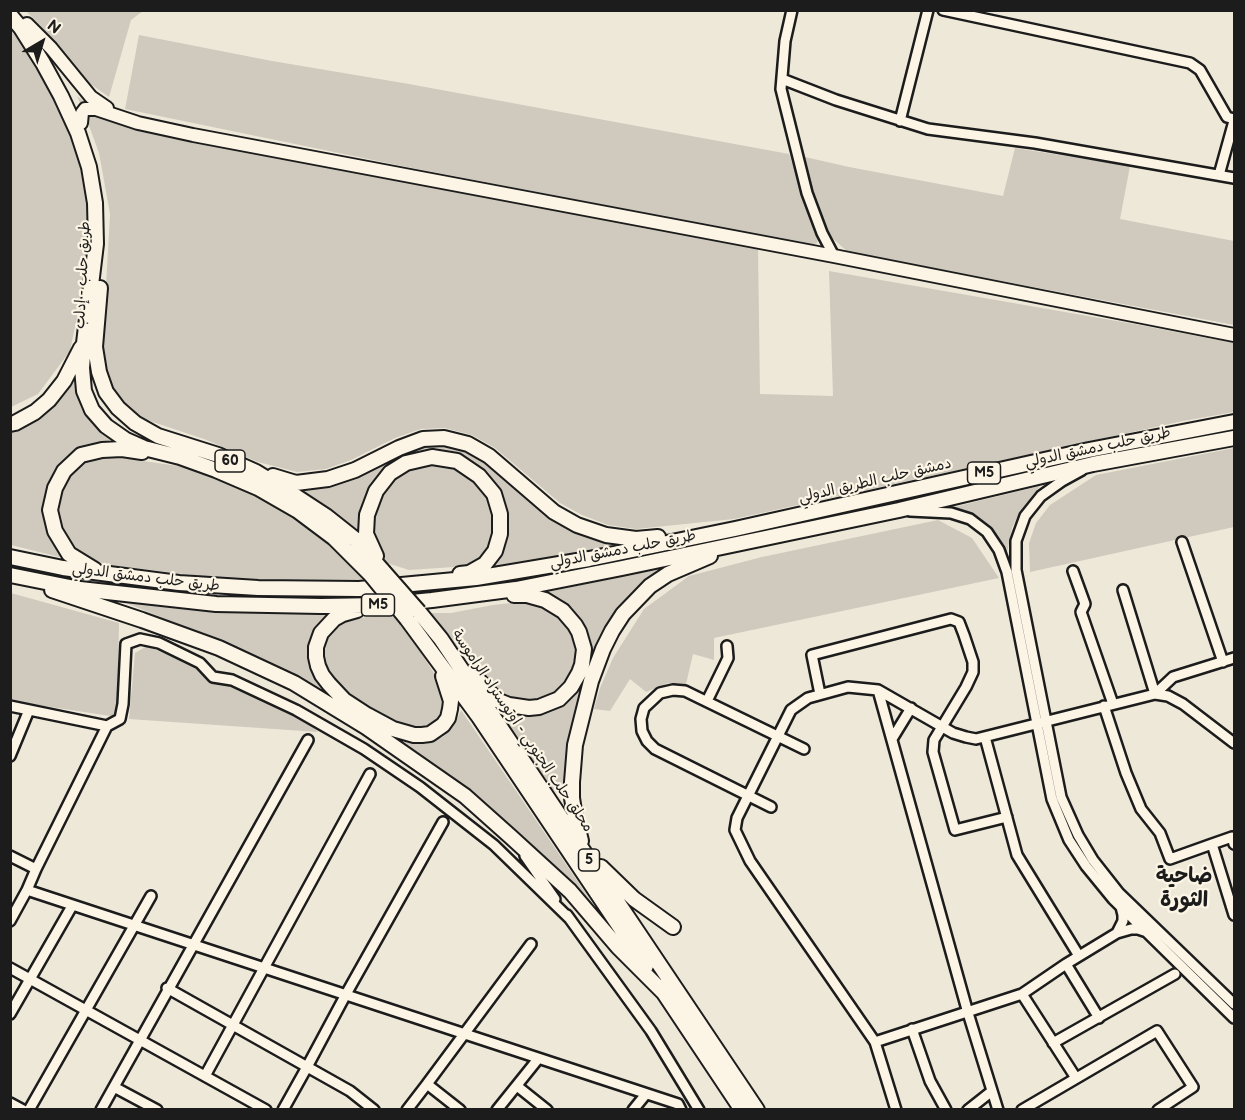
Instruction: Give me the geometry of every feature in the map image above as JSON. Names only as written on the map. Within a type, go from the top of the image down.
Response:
[{"type":"highway","name":"طريق حلب - إدلب","points":[[16,10],[62,81],[94,156],[100,183],[104,228],[89,345]]},
{"type":"highway","name":"60","points":[[10,15],[21,28],[61,96],[78,133],[89,167],[95,203],[96,244],[89,345],[82,368],[84,391],[92,410],[106,426],[126,440],[144,448],[180,457]]},
{"type":"highway","name":"60","points":[[89,345],[106,392],[118,408],[135,423],[158,436],[218,455],[256,472],[297,497],[355,539],[377,573]]},
{"type":"highway","points":[[10,424],[35,412],[49,399],[89,345]]},
{"type":"highway","name":"دمشق حلب الطريق الدولي","points":[[735,529],[1089,450],[1234,422]]},
{"type":"highway","points":[[256,472],[296,483],[328,479],[355,470],[423,439],[444,438],[468,444],[489,456],[554,512],[577,525],[606,535],[636,539],[735,529]]},
{"type":"highway","name":"طريق حلب دمشق الدولي","points":[[10,575],[91,590],[216,604],[381,605],[469,596],[622,568],[899,510],[1093,464],[1234,438]]},
{"type":"highway","points":[[101,573],[69,554],[55,531],[50,510],[55,488],[64,471],[81,455],[102,450],[122,449],[180,457]]},
{"type":"highway","name":"5","points":[[180,457],[258,488],[298,511],[377,573],[413,615]]},
{"type":"highway","points":[[377,573],[366,534],[367,515],[376,491],[390,473],[406,463],[432,457],[457,461],[479,476],[494,494],[500,514],[500,534],[495,550],[484,564],[469,573],[413,583]]},
{"type":"highway","name":"طريق حلب دمشق الدولي","points":[[10,557],[63,568],[179,583],[258,588],[359,589],[476,578],[589,559],[735,529]]},
{"type":"highway","points":[[674,927],[634,899],[583,850],[572,798],[574,745],[591,681],[603,649],[623,614],[650,586],[668,574],[742,543]]},
{"type":"highway","points":[[10,575],[219,648],[294,684],[366,727],[465,796],[511,837],[570,891],[618,947],[665,994]]},
{"type":"highway","points":[[441,639],[492,695],[509,705],[539,707],[559,699],[571,687],[582,665],[584,650],[579,632],[563,611],[545,600],[527,595],[469,596]]},
{"type":"highway","points":[[381,605],[343,614],[321,633],[318,639],[316,657],[318,666],[329,684],[344,700],[393,729],[405,733],[430,734],[448,718],[451,701],[440,669],[427,645]]},
{"type":"highway","name":"محلق حلب الجنوبي - اوتوستراد الراموسة","points":[[413,615],[441,639],[757,1110]]},
{"type":"highway","name":"محلق حلب الجنوبي - اوتوستراد الراموسة","points":[[413,615],[427,645],[485,727],[741,1110]]},
{"type":"highway","points":[[727,1088],[733,1110]]},
{"type":"main road","points":[[27,24],[51,48],[91,97],[121,116]]},
{"type":"main road","points":[[81,123],[85,109],[96,108],[138,123],[193,135],[834,256],[1234,335]]},
{"type":"street","points":[[792,10],[785,41],[781,89],[807,193],[822,233],[834,256]]},
{"type":"street","points":[[900,121],[928,10]]},
{"type":"street","points":[[943,10],[1190,63],[1200,70],[1227,117],[1234,120],[1219,175]]},
{"type":"street","points":[[782,79],[836,100],[928,129],[1035,143],[1234,178]]},
{"type":"street","points":[[1093,464],[1041,496],[1025,516],[1016,541],[1016,570],[1052,799],[1069,840],[1086,866],[1121,907],[1234,1018]]},
{"type":"street","points":[[899,510],[951,513],[970,519],[987,532],[999,550],[1005,565],[1041,722],[1061,797],[1078,835],[1093,860],[1119,892],[1234,1004]]},
{"type":"street","points":[[1182,542],[1223,662]]},
{"type":"street","points":[[1005,565],[1016,563]]},
{"type":"street","points":[[1073,571],[1085,604],[1081,612],[1126,773],[1141,809],[1160,833],[1170,859],[1232,837],[1234,844]]},
{"type":"street","points":[[1123,590],[1155,694]]},
{"type":"street","points":[[820,694],[812,655],[951,619],[959,622],[973,662],[973,672],[934,740],[933,752],[955,830],[1007,817]]},
{"type":"street","points":[[10,921],[107,726],[120,719],[126,644],[140,639],[159,643],[200,663],[213,678],[232,680],[296,710],[364,749],[420,786],[494,845],[569,918]]},
{"type":"street","points":[[707,701],[728,658],[728,646]]},
{"type":"street","points":[[1155,694],[1173,677],[1234,658]]},
{"type":"street","points":[[896,1110],[875,1042],[750,861],[735,830],[737,818],[791,710],[808,698],[848,687],[878,690],[942,726],[976,739],[1155,694],[1168,696],[1184,704],[1234,743]]},
{"type":"street","points":[[771,807],[652,747],[642,731],[641,719],[644,708],[660,693],[673,690],[685,691],[804,749]]},
{"type":"street","points":[[878,690],[968,1013],[998,1110]]},
{"type":"street","points":[[10,706],[107,726]]},
{"type":"street","points":[[892,739],[911,708]]},
{"type":"street","points":[[10,756],[29,710]]},
{"type":"street","points":[[985,737],[1017,855],[1079,957]]},
{"type":"street","points":[[101,1110],[308,740]]},
{"type":"street","points":[[205,1076],[370,774]]},
{"type":"street","points":[[283,1110],[443,822]]},
{"type":"street","points":[[511,837],[651,1031],[699,1110]]},
{"type":"street","points":[[1212,844],[1234,915]]},
{"type":"street","points":[[10,856],[36,869]]},
{"type":"street","points":[[27,890],[678,1104],[681,1110]]},
{"type":"street","points":[[29,1110],[151,896]]},
{"type":"street","points":[[10,1014],[72,906]]},
{"type":"street","points":[[1117,933],[1123,921],[1121,907]]},
{"type":"street","points":[[875,1042],[1022,994],[1117,933],[1131,929],[1147,932]]},
{"type":"street","points":[[407,1110],[531,944]]},
{"type":"street","points":[[1066,964],[1098,1018]]},
{"type":"street","points":[[10,968],[266,1110]]},
{"type":"street","points":[[1053,1043],[1175,974]]},
{"type":"street","points":[[168,989],[350,1091],[374,1110]]},
{"type":"street","points":[[1022,994],[1076,1078]]},
{"type":"street","points":[[912,1029],[930,1081],[946,1110]]},
{"type":"street","points":[[1022,1110],[1157,1031],[1193,1087],[1158,1110]]},
{"type":"street","points":[[498,1110],[538,1059]]},
{"type":"street","points":[[427,1084],[460,1110]]},
{"type":"street","points":[[516,1086],[548,1110]]},
{"type":"street","points":[[114,1087],[157,1110]]},
{"type":"street","points":[[968,1110],[992,1091]]},
{"type":"street","points":[[633,1110],[646,1094]]},
{"type":"street","points":[[10,1103],[23,1110]]},
{"type":"shaded area","points":[[26,11],[143,11],[131,20],[109,97],[85,80]]},
{"type":"shaded area","points":[[10,23],[18,32],[64,111],[90,194],[88,264],[70,351],[38,394],[11,407]]},
{"type":"shaded area","points":[[139,35],[789,154],[819,237],[817,243],[812,245],[402,166],[125,109]]},
{"type":"shaded area","points":[[77,96],[108,120],[131,129],[758,249],[760,394],[833,396],[829,271],[1234,343],[1234,412],[1183,421],[734,519],[636,529],[608,525],[582,515],[560,503],[495,448],[472,435],[445,428],[421,429],[326,469],[297,472],[258,462],[204,439],[135,416],[114,395],[102,357],[110,214],[99,153]]},
{"type":"shaded area","points":[[1015,148],[1130,166],[1120,219],[1234,241],[1234,325],[848,252],[832,238],[819,219],[805,157],[1003,196]]},
{"type":"shaded area","points":[[77,376],[81,408],[104,432],[123,445],[80,448],[60,467],[50,531],[63,558],[11,545],[10,430],[45,415]]},
{"type":"shaded area","points":[[443,442],[466,449],[486,462],[549,517],[574,532],[604,542],[628,544],[491,571],[508,536],[508,514],[500,492],[433,450],[403,457],[387,470],[360,535],[320,502],[299,489],[424,443]]},
{"type":"shaded area","points":[[1234,448],[1234,527],[1030,572],[1029,543],[1036,523],[1050,505],[1096,475]]},
{"type":"shaded area","points":[[102,455],[192,468],[245,490],[279,507],[312,530],[341,554],[365,581],[291,582],[209,577],[108,565],[83,556],[66,536],[56,512],[60,492],[69,473],[83,461]]},
{"type":"shaded area","points":[[432,463],[454,466],[475,479],[489,497],[494,513],[494,532],[489,547],[479,560],[469,566],[409,570],[387,563],[372,533],[373,517],[381,494],[394,478],[410,468]]},
{"type":"shaded area","points":[[1040,486],[1020,511],[1012,528],[1007,553],[992,531],[960,511],[950,508]]},
{"type":"shaded area","points":[[938,520],[972,538],[999,578],[714,638],[714,660],[693,654],[686,684],[668,683],[646,692],[630,679],[610,711],[594,709],[613,658],[644,609],[689,576],[762,557]]},
{"type":"shaded area","points":[[679,564],[632,594],[616,615],[601,642],[567,801],[553,790],[491,702],[517,713],[546,712],[564,704],[590,649],[585,628],[568,606],[547,592]]},
{"type":"shaded area","points":[[11,593],[119,623],[117,717],[11,701]]},
{"type":"shaded area","points":[[529,601],[557,612],[574,634],[581,655],[578,669],[556,695],[534,702],[511,701],[495,692],[429,613],[451,613]]},
{"type":"shaded area","points":[[126,603],[254,612],[335,613],[312,659],[366,720],[403,739],[424,744],[443,737],[455,724],[461,710],[608,926],[470,793],[426,759],[298,677],[245,651]]},
{"type":"shaded area","points":[[396,614],[416,644],[443,688],[448,704],[442,717],[432,727],[420,731],[405,728],[355,701],[328,675],[322,663],[322,642],[336,625],[348,620]]},
{"type":"shaded area","points":[[147,646],[195,667],[208,682],[231,685],[303,717],[318,732],[129,719],[135,653]]},
{"type":"district","name":"ضاحية الثورة","points":[[1184,889]]}]
